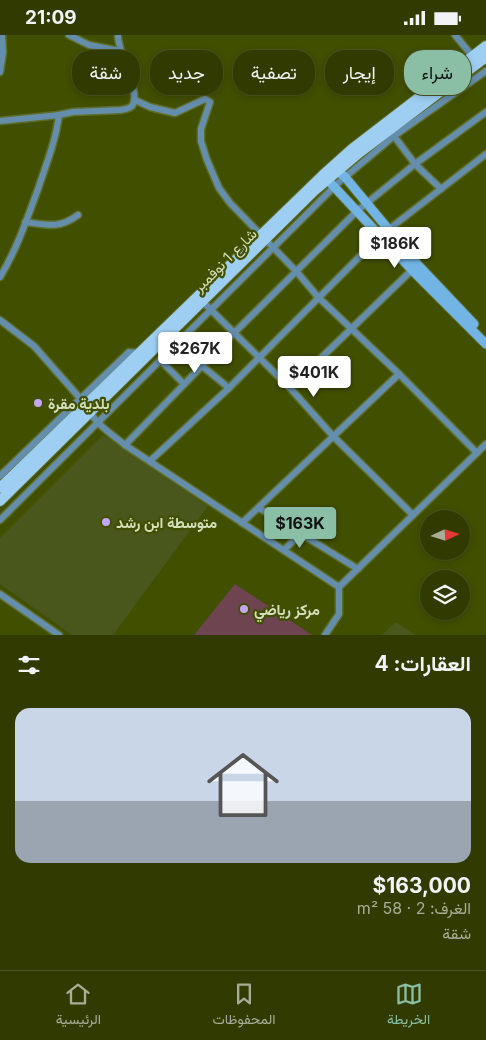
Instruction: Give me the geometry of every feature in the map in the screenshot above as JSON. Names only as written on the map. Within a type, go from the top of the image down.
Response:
[{"type":"main road","name":"شارع 1 نوفمبر","points":[[0,487],[86,406],[203,303],[338,172],[352,149],[479,58],[486,46]]},
{"type":"main road","name":"شارع 1 نوفمبر","points":[[0,501],[86,406],[140,353],[203,303]]},
{"type":"street","points":[[0,72],[3,52],[2,35]]},
{"type":"street","points":[[68,35],[89,45],[115,50]]},
{"type":"street","points":[[118,35],[120,50]]},
{"type":"street","points":[[0,520],[178,342],[203,303],[328,181],[338,172],[485,74],[479,58],[455,35]]},
{"type":"street","points":[[0,121],[129,109],[133,106],[134,95]]},
{"type":"street","points":[[135,100],[150,107],[174,113],[205,99],[210,102],[200,129],[200,141],[219,187],[230,203],[296,271],[318,297],[399,374],[476,453]]},
{"type":"street","points":[[125,445],[357,211],[415,164],[486,112]]},
{"type":"street","points":[[0,277],[12,258],[45,168],[59,115]]},
{"type":"street","points":[[394,136],[415,164],[442,189]]},
{"type":"street","points":[[150,461],[229,389],[380,236],[486,154]]},
{"type":"street","points":[[338,172],[388,230],[415,267],[486,345]]},
{"type":"street","points":[[328,181],[380,236],[415,267],[486,337]]},
{"type":"street","points":[[25,222],[53,226],[68,222],[78,215]]},
{"type":"street","points":[[290,388],[415,267]]},
{"type":"street","points":[[203,303],[290,388],[334,436],[413,515]]},
{"type":"street","points":[[0,320],[34,346],[86,406],[98,423],[125,445],[340,587]]},
{"type":"street","points":[[178,342],[229,389]]},
{"type":"street","points":[[160,360],[184,384]]},
{"type":"street","points":[[242,523],[399,374]]},
{"type":"street","points":[[0,476],[86,406]]},
{"type":"street","points":[[325,635],[339,614],[340,587],[486,443]]},
{"type":"street","points":[[259,508],[358,569]]},
{"type":"street","points":[[284,550],[301,533]]},
{"type":"street","points":[[0,594],[59,635]]},
{"type":"shaded area","name":"متوسطة ابن رشد","points":[[103,435],[208,506],[113,635],[72,635],[0,584],[0,538]]},
{"type":"shaded area","name":"مركز رياضي","points":[[235,584],[312,635],[194,635]]},
{"type":"shaded area","points":[[396,622],[415,635],[382,635]]},
{"type":"place","name":"بلدية مقرة","points":[[38,403]]},
{"type":"place","name":"متوسطة ابن رشد","points":[[106,522]]},
{"type":"place","name":"مركز رياضي","points":[[244,609]]}]
